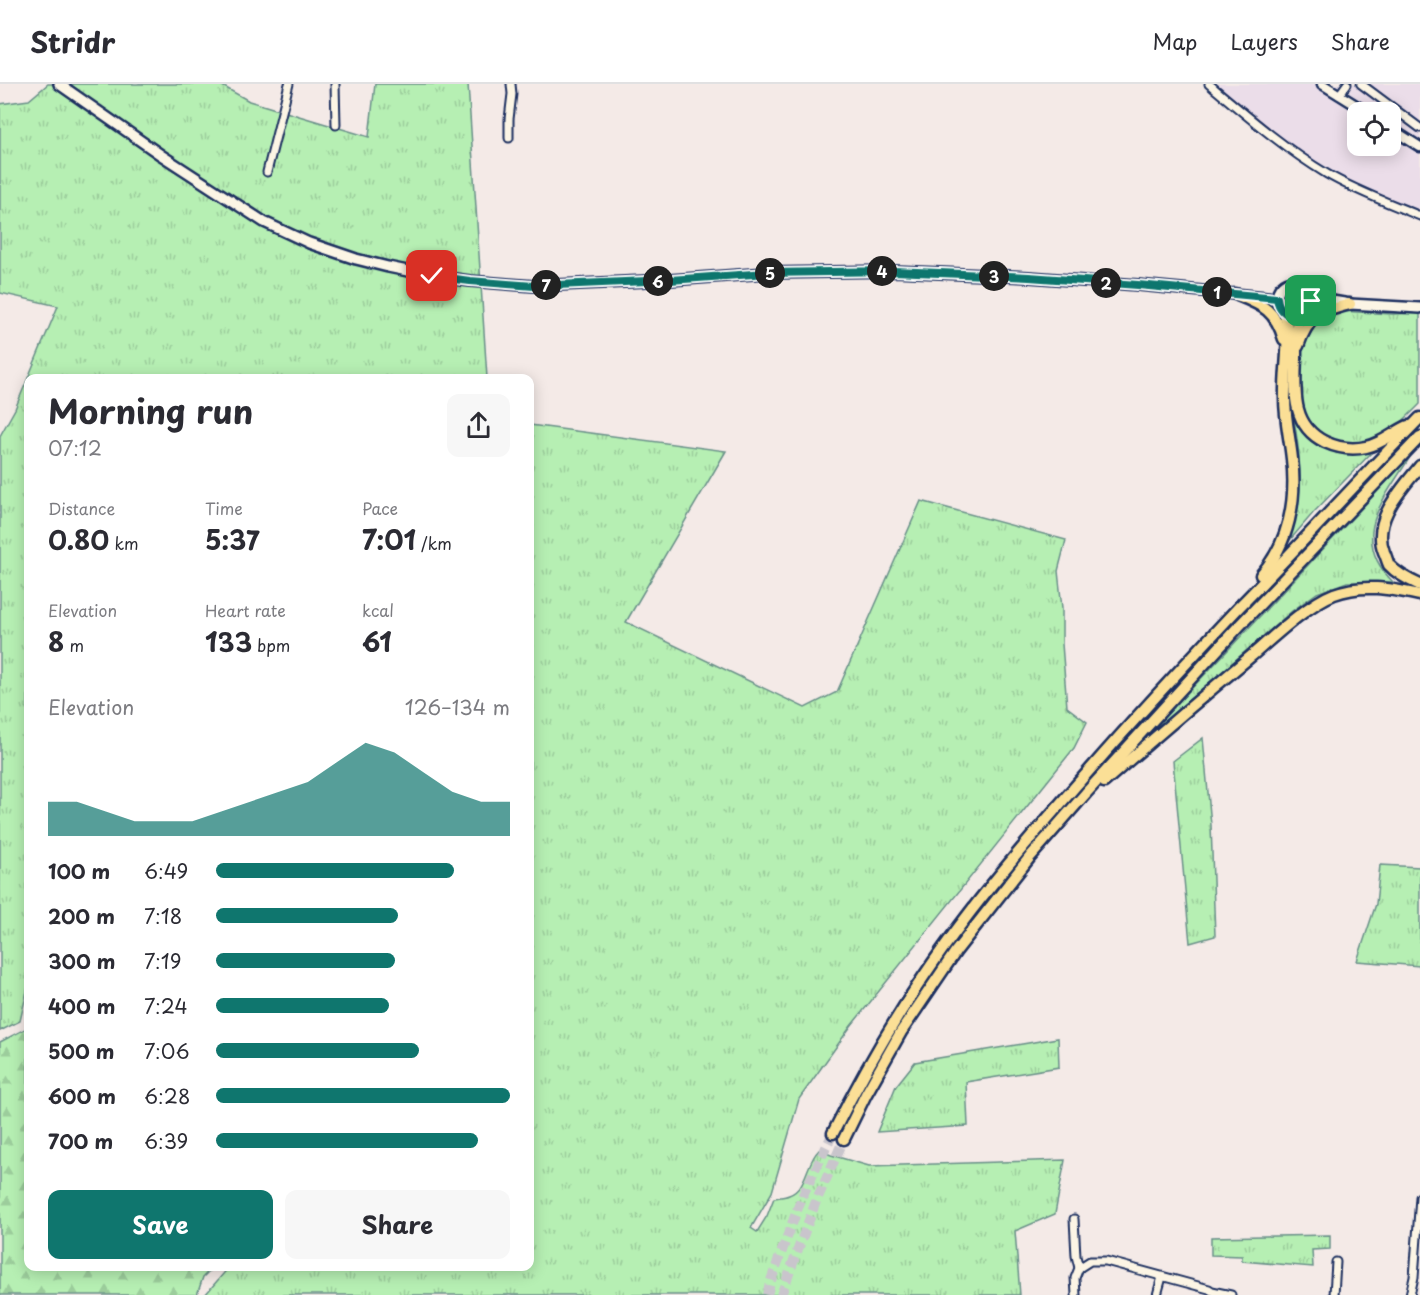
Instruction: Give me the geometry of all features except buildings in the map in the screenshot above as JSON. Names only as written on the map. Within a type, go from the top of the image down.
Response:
[{"type":"highway","points":[[1235,294],[1260,304],[1275,317],[1291,354]]},
{"type":"highway","points":[[1291,354],[1308,323],[1317,315],[1350,304]]},
{"type":"highway","points":[[1285,313],[1299,414],[1304,425],[1321,440],[1341,448],[1368,447],[1418,420]]},
{"type":"highway","points":[[1239,607],[1247,591],[1268,568],[1281,544],[1290,520],[1294,492],[1285,403],[1299,315]]},
{"type":"highway","points":[[833,1133],[889,1029],[923,976],[961,924],[1056,807],[1179,670],[1418,420]]},
{"type":"highway","points":[[844,1139],[901,1032],[956,951],[1030,857],[1239,626],[1420,437]]},
{"type":"highway","points":[[1420,466],[1387,513],[1382,527],[1382,546],[1389,564],[1407,579],[1420,585]]},
{"type":"highway","points":[[1086,793],[1100,785],[1262,647],[1319,602],[1333,595],[1361,588],[1376,587],[1420,595]]},
{"type":"main road","points":[[58,84],[224,197],[273,226],[309,243],[356,259],[432,276],[534,286],[767,273],[894,271],[1029,277],[1277,298]]},
{"type":"main road","points":[[1309,307],[1310,294],[1305,285],[1290,282],[1281,288],[1277,298],[1279,306],[1285,313],[1299,315],[1309,307],[1332,301]]},
{"type":"main road","points":[[1310,294],[1350,304],[1420,308]]},
{"type":"street","points":[[267,172],[289,84]]},
{"type":"street","points":[[335,84],[336,125]]},
{"type":"street","points":[[509,138],[511,84]]},
{"type":"street","points":[[1209,84],[1276,139],[1328,174],[1420,216]]},
{"type":"street","points":[[1322,84],[1351,102]]},
{"type":"street","points":[[1339,95],[1347,84]]},
{"type":"street","points":[[1361,84],[1420,128]]},
{"type":"street","points":[[1401,135],[1420,147]]},
{"type":"street","points":[[1410,1295],[1419,1230],[1420,1197]]},
{"type":"street","points":[[1074,1219],[1079,1268]]},
{"type":"street","points":[[1076,1295],[1075,1278],[1079,1268],[1090,1261],[1106,1261],[1209,1289],[1212,1293],[1231,1295]]},
{"type":"street","points":[[1335,1295],[1336,1262]]},
{"type":"street","points":[[1157,1295],[1162,1277]]},
{"type":"shaded area","points":[[1214,84],[1420,84],[1420,214],[1362,190],[1282,141]]},
{"type":"green space","points":[[48,84],[219,84],[249,101],[369,137],[375,84],[468,84],[487,374],[30,374],[58,306],[0,293],[0,104],[29,100]]},
{"type":"green space","points":[[1339,311],[1420,313],[1420,404],[1390,432],[1366,442],[1345,443],[1326,437],[1306,419],[1301,407],[1301,356],[1305,333],[1315,321]]},
{"type":"green space","points":[[24,387],[24,1004],[20,1021],[0,1031],[0,436]]},
{"type":"green space","points":[[1291,403],[1297,420],[1312,438],[1375,449],[1283,548],[1296,513],[1300,483]]},
{"type":"green space","points":[[534,426],[726,451],[626,622],[805,708],[837,692],[921,501],[1066,540],[1058,571],[1067,707],[1087,722],[1074,748],[851,1026],[799,1099],[772,1192],[751,1228],[757,1232],[774,1198],[795,1192],[819,1150],[869,1166],[1065,1160],[1055,1214],[1015,1231],[1020,1295],[205,1295],[226,1271],[534,1271]]},
{"type":"green space","points":[[1410,457],[1381,503],[1372,534],[1373,549],[1380,565],[1393,582],[1347,582],[1317,593],[1292,611],[1142,741]]},
{"type":"green space","points":[[1203,738],[1211,825],[1215,936],[1190,943],[1173,761]]},
{"type":"green space","points":[[1380,865],[1420,867],[1420,966],[1357,961],[1376,904]]},
{"type":"green space","points":[[24,1030],[24,1271],[209,1271],[203,1277],[197,1295],[0,1295],[0,1042]]},
{"type":"green space","points":[[1058,1038],[1059,1067],[966,1082],[968,1126],[877,1132],[896,1086],[915,1062]]},
{"type":"green space","points":[[1330,1235],[1330,1249],[1312,1250],[1313,1267],[1242,1261],[1242,1256],[1211,1255],[1211,1237]]},
{"type":"tunnel","points":[[767,1295],[802,1197],[833,1133]]},
{"type":"tunnel","points":[[781,1295],[815,1204],[844,1139]]},
{"type":"route","points":[[432,276],[534,286],[767,273],[894,271],[1029,277],[1277,298],[1281,310],[1289,315],[1299,315],[1309,307],[1311,301]]}]
